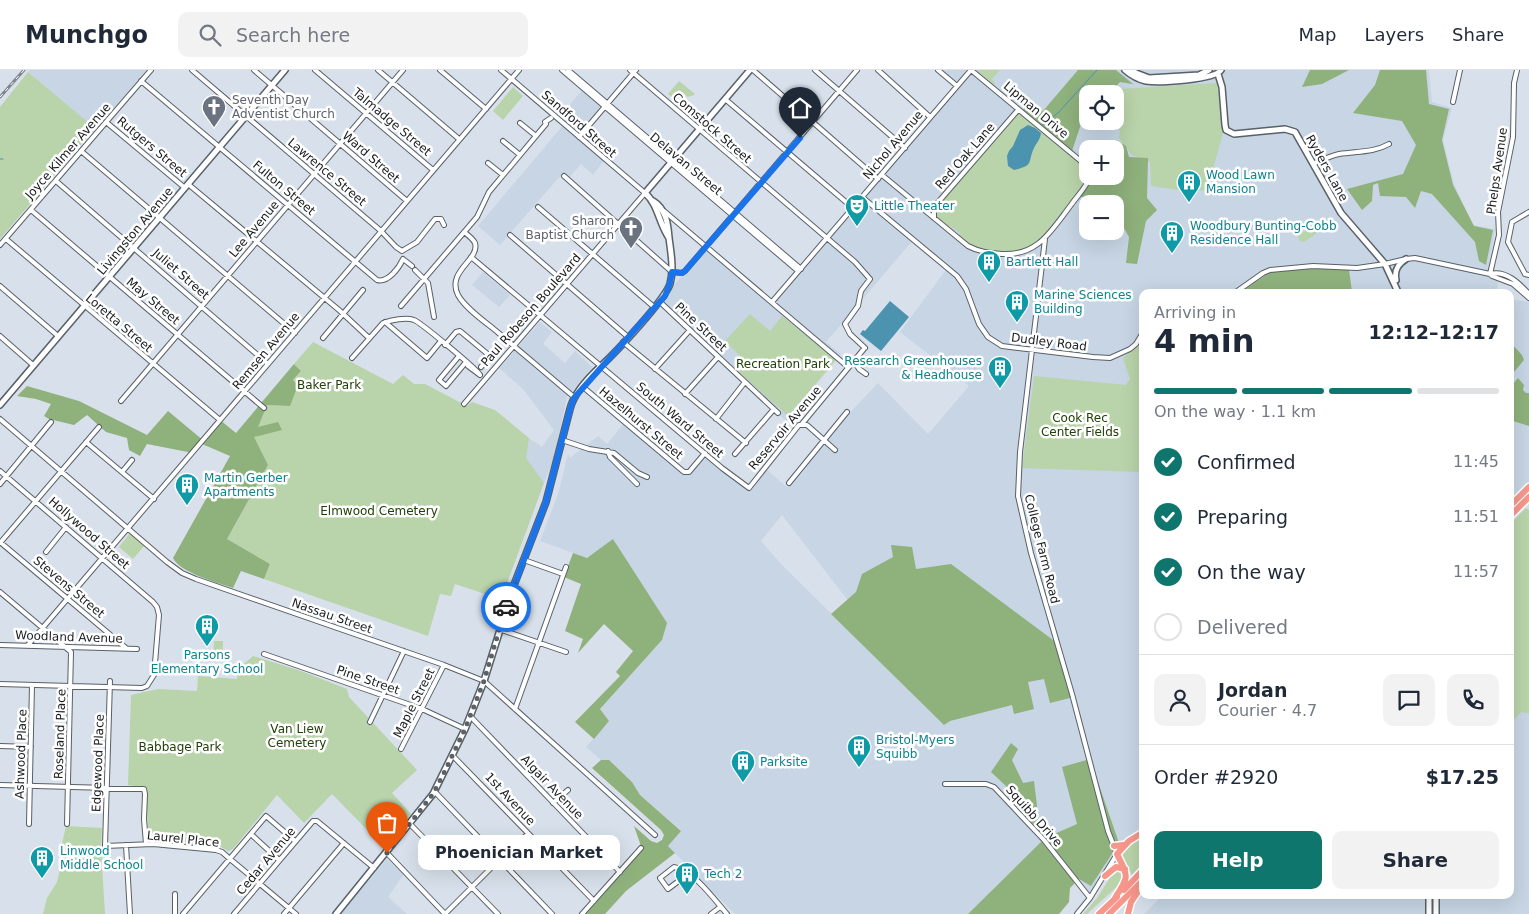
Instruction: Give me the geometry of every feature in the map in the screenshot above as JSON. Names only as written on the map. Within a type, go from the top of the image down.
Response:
[{"type":"highway","points":[[1514,502],[1529,487]]},
{"type":"highway","points":[[1514,512],[1529,497]]},
{"type":"highway","points":[[1115,898],[1126,880],[1125,869],[1117,854],[1132,838],[1139,834]]},
{"type":"highway","points":[[1114,846],[1123,846]]},
{"type":"highway","points":[[1105,876],[1116,867],[1125,869]]},
{"type":"highway","points":[[1099,914],[1139,874]]},
{"type":"highway","points":[[1109,914],[1139,884]]},
{"type":"highway","points":[[1128,914],[1131,902],[1139,890]]},
{"type":"street","name":"Joyce Kilmer Avenue","points":[[0,246],[151,70]]},
{"type":"street","name":"Lawrence Street","points":[[192,70],[402,251]]},
{"type":"street","name":"Ward Street","points":[[254,70],[407,201]]},
{"type":"street","name":"Livingston Avenue","points":[[0,405],[285,70]]},
{"type":"street","name":"Talmadge Street","points":[[316,70],[433,170]]},
{"type":"street","points":[[378,70],[459,139]]},
{"type":"street","name":"Lee Avenue","points":[[121,400],[153,365],[403,70]]},
{"type":"street","points":[[440,70],[486,109]]},
{"type":"street","name":"Sandford Street","points":[[501,70],[552,117],[645,193]]},
{"type":"street","name":"Remsen Avenue","points":[[28,646],[268,364],[326,300],[381,231],[519,70]]},
{"type":"street","name":"Delavan Street","points":[[562,70],[606,105]]},
{"type":"street","name":"Delavan Street","points":[[568,70],[637,132],[799,270]]},
{"type":"street","points":[[751,70],[878,179]]},
{"type":"street","name":"Paul Robeson Boulevard","points":[[464,404],[751,70]]},
{"type":"street","points":[[815,70],[905,148]]},
{"type":"street","points":[[564,176],[672,272],[682,273],[857,70]]},
{"type":"street","points":[[878,70],[930,117]]},
{"type":"street","points":[[938,70],[957,86]]},
{"type":"street","name":"Nichol Avenue","points":[[772,302],[971,70]]},
{"type":"street","name":"Lipman Drive","points":[[971,70],[1079,160]]},
{"type":"street","points":[[1125,70],[1134,77],[1150,82],[1201,78],[1214,72]]},
{"type":"street","points":[[1131,70],[1150,78],[1214,72]]},
{"type":"street","points":[[1187,75],[1202,70]]},
{"type":"street","points":[[1453,102],[1460,70]]},
{"type":"street","name":"Phelps Avenue","points":[[1490,274],[1499,235],[1498,212],[1513,137],[1514,83],[1517,70]]},
{"type":"street","points":[[579,138],[633,71]]},
{"type":"street","name":"Comstock Street","points":[[633,71],[699,130],[855,262],[870,279],[861,291],[858,306],[846,324],[850,334],[864,349]]},
{"type":"street","name":"Ryders Lane","points":[[1214,72],[1222,87],[1225,124],[1228,131],[1237,134],[1292,130],[1297,134],[1345,219],[1385,264],[1397,289]]},
{"type":"street","name":"Fulton Street","points":[[141,81],[377,280],[387,280],[403,259]]},
{"type":"street","points":[[726,99],[853,208]]},
{"type":"street","name":"Red Oak Lane","points":[[934,218],[934,207],[1018,110]]},
{"type":"street","points":[[401,306],[477,217],[488,192],[520,156],[546,124],[545,122],[552,117]]},
{"type":"street","name":"Rutgers Street","points":[[106,122],[257,242],[369,338]]},
{"type":"street","points":[[520,123],[536,136]]},
{"type":"street","points":[[504,142],[520,156]]},
{"type":"street","points":[[1314,164],[1331,156],[1370,152],[1389,144]]},
{"type":"street","points":[[81,151],[295,333]]},
{"type":"street","points":[[488,162],[503,175]]},
{"type":"street","points":[[882,175],[960,241],[975,250],[1014,254],[1033,248],[1045,239],[1085,185]]},
{"type":"street","name":"Juliet Street","points":[[56,181],[268,364]]},
{"type":"street","points":[[336,914],[435,792],[465,729],[484,681],[499,629],[546,502],[574,398],[595,370],[660,302],[667,290],[672,272],[669,231],[660,205],[645,193]]},
{"type":"street","name":"Dudley Road","points":[[862,197],[957,276],[966,289],[979,324],[988,337],[1002,346],[1110,358],[1130,349],[1139,338]]},
{"type":"street","points":[[653,201],[665,232],[670,239]]},
{"type":"street","points":[[538,207],[654,307]]},
{"type":"street","points":[[922,208],[934,207]]},
{"type":"street","name":"May Street","points":[[31,210],[264,408]]},
{"type":"street","points":[[662,210],[707,246],[848,367]]},
{"type":"street","points":[[1529,212],[1512,222],[1508,242],[1525,274],[1529,275]]},
{"type":"street","points":[[434,317],[429,286],[425,278],[403,259],[402,251],[416,242],[435,219],[441,219],[444,225]]},
{"type":"street","points":[[464,232],[474,243],[474,253],[458,274],[456,288],[458,294],[474,313],[574,398]]},
{"type":"street","points":[[510,235],[628,337]]},
{"type":"street","name":"Loretta Street","points":[[6,239],[220,420]]},
{"type":"street","name":"College Farm Road","points":[[1045,239],[1020,452],[1018,496],[1031,553],[1072,694],[1108,831],[1117,854]]},
{"type":"street","points":[[1033,248],[1043,254]]},
{"type":"street","name":"South Ward Street","points":[[470,257],[705,454],[749,488]]},
{"type":"street","points":[[1398,289],[1396,271],[1406,258]]},
{"type":"street","points":[[1240,289],[1266,272],[1332,266],[1357,268],[1385,264],[1406,258],[1490,274],[1513,284],[1529,298]]},
{"type":"street","points":[[1490,274],[1495,273],[1514,279],[1529,294]]},
{"type":"street","points":[[0,286],[58,336]]},
{"type":"street","points":[[323,338],[363,290]]},
{"type":"street","name":"Pine Street","points":[[660,302],[778,413]]},
{"type":"street","points":[[352,358],[385,322],[409,319],[417,321],[485,378]]},
{"type":"street","points":[[385,322],[427,358],[441,341]]},
{"type":"street","points":[[655,369],[690,330]]},
{"type":"street","points":[[445,345],[456,332],[460,331],[490,356],[481,367]]},
{"type":"street","points":[[0,336],[34,365]]},
{"type":"street","points":[[623,342],[746,443]]},
{"type":"street","name":"Reservoir Avenue","points":[[749,488],[799,425],[801,425],[864,349]]},
{"type":"street","points":[[459,356],[439,380],[446,386],[467,363]]},
{"type":"street","points":[[685,394],[718,357]]},
{"type":"street","points":[[855,360],[859,369],[866,374]]},
{"type":"street","points":[[716,419],[745,382]]},
{"type":"street","name":"Hazelhurst Street","points":[[582,387],[682,471],[687,473],[691,471],[705,454]]},
{"type":"street","points":[[735,454],[774,408]]},
{"type":"street","points":[[789,483],[847,412]]},
{"type":"street","name":"Nassau Street","points":[[0,419],[174,568],[189,576],[444,665],[484,681],[655,835]]},
{"type":"street","points":[[0,484],[51,422]]},
{"type":"street","points":[[801,425],[807,425],[835,450]]},
{"type":"street","points":[[0,542],[99,427]]},
{"type":"street","points":[[562,440],[590,449],[608,451],[638,474],[646,477]]},
{"type":"street","points":[[86,442],[154,499]]},
{"type":"street","points":[[608,451],[610,456],[637,484]]},
{"type":"street","points":[[122,472],[132,460]]},
{"type":"street","name":"Hollywood Street","points":[[0,470],[157,606],[159,615],[154,675],[149,684],[142,688],[110,687]]},
{"type":"street","points":[[46,552],[66,527]]},
{"type":"street","name":"Stevens Street","points":[[0,542],[126,648]]},
{"type":"street","points":[[524,560],[563,574]]},
{"type":"street","points":[[515,709],[566,567]]},
{"type":"street","points":[[0,592],[66,648]]},
{"type":"street","points":[[499,629],[566,652]]},
{"type":"street","name":"Woodland Avenue","points":[[0,645],[137,649]]},
{"type":"street","name":"Roseland Place","points":[[66,648],[71,652],[72,686],[67,824]]},
{"type":"street","points":[[370,722],[404,651]]},
{"type":"street","name":"Pine Street","points":[[264,654],[422,709],[465,729]]},
{"type":"street","name":"Maple Street","points":[[401,749],[444,665]]},
{"type":"street","name":"Edgewood Place","points":[[105,846],[110,681]]},
{"type":"street","points":[[0,684],[110,687]]},
{"type":"street","name":"Ashwood Place","points":[[29,824],[32,685]]},
{"type":"street","name":"Algair Avenue","points":[[470,716],[620,872]]},
{"type":"street","points":[[0,746],[31,748]]},
{"type":"street","name":"1st Avenue","points":[[452,755],[594,901]]},
{"type":"street","name":"Squibb Drive","points":[[945,784],[986,784],[994,787],[1044,840],[1090,898]]},
{"type":"street","points":[[0,785],[144,789],[146,844]]},
{"type":"street","points":[[553,803],[568,790]]},
{"type":"street","points":[[435,792],[552,914]]},
{"type":"street","points":[[182,914],[266,816],[295,842]]},
{"type":"street","name":"Cedar Avenue","points":[[234,914],[313,821],[317,821],[344,843]]},
{"type":"street","points":[[410,824],[498,914]]},
{"type":"street","points":[[387,853],[445,914],[528,834]]},
{"type":"street","points":[[253,836],[279,860]]},
{"type":"street","points":[[284,914],[344,843],[374,868]]},
{"type":"street","name":"Laurel Place","points":[[105,846],[146,844],[222,852],[296,914]]},
{"type":"street","points":[[126,845],[130,914]]},
{"type":"street","points":[[582,914],[641,848]]},
{"type":"street","points":[[1077,914],[1105,876],[1117,854]]},
{"type":"street","points":[[688,874],[668,889],[660,878],[674,866],[682,868],[695,879],[726,914]]},
{"type":"street","points":[[175,894],[175,914]]},
{"type":"street","points":[[1429,899],[1429,914]]},
{"type":"street","points":[[1436,899],[1436,914]]},
{"type":"street","points":[[711,914],[720,907]]},
{"type":"shaded area","points":[[30,70],[150,70],[95,128],[28,72]]},
{"type":"shaded area","points":[[939,70],[1429,70],[1432,102],[1452,108],[1443,140],[1454,184],[1473,225],[1495,229],[1487,276],[1498,278],[1497,289],[1139,289],[1139,836],[1112,857],[1089,896],[1044,840],[968,914],[735,914],[668,846],[681,830],[640,795],[632,782],[609,760],[601,760],[586,747],[609,721],[600,709],[662,640],[614,540],[587,558],[540,541],[558,494],[568,454],[570,458],[598,436],[607,444],[625,422],[687,474],[706,453],[750,488],[766,469],[787,487],[799,474],[801,475],[824,440],[878,383],[928,434],[969,386],[900,332],[948,267],[914,239],[826,342],[841,354],[786,421],[660,302],[707,246],[772,302],[957,86]],"holes":[[[782,515],[940,720],[782,565],[761,541]]]},
{"type":"shaded area","points":[[585,87],[606,104],[592,120],[585,141],[605,159],[593,175],[581,164],[568,179],[562,174],[500,245],[478,226],[564,124],[571,103]]},
{"type":"shaded area","points":[[483,272],[510,295],[499,307],[472,285]]},
{"type":"shaded area","points":[[1514,300],[1529,302],[1529,487],[1514,502]]},
{"type":"shaded area","points":[[540,322],[552,332],[543,344],[565,363],[575,351],[592,367],[567,397],[553,462],[544,483],[525,458],[529,438],[542,447],[554,430],[523,389],[499,368]]},
{"type":"shaded area","points":[[1529,534],[1529,914],[1144,914],[1159,899],[1514,899],[1514,550]]},
{"type":"shaded area","points":[[387,859],[404,874],[388,897],[407,914],[340,914]]},
{"type":"green space","points":[[977,70],[1000,70],[992,79],[995,83],[993,85]]},
{"type":"green space","points":[[1078,70],[1116,70],[1133,84],[1138,85],[1120,82],[1117,85],[1079,85],[1079,130],[1072,151],[1023,110],[1029,101],[1043,111]]},
{"type":"green space","points":[[1310,70],[1349,70],[1322,84],[1302,87]]},
{"type":"green space","points":[[1380,70],[1426,70],[1429,104],[1449,109],[1442,140],[1453,185],[1474,226],[1493,230],[1486,265],[1479,261],[1475,242],[1432,194],[1421,191],[1415,208],[1406,197],[1380,196],[1378,183],[1373,185],[1372,201],[1362,210],[1347,189],[1403,174],[1416,145],[1402,121],[1353,113],[1375,85]]},
{"type":"green space","points":[[28,72],[95,128],[0,239],[0,107]]},
{"type":"green space","points":[[679,81],[695,94],[688,97],[679,90],[672,97],[668,94]]},
{"type":"green space","points":[[1217,83],[1223,133],[1207,190],[1186,191],[1151,186],[1150,162],[1132,155],[1124,145],[1124,140],[1119,138],[1120,130],[1124,130],[1124,89]]},
{"type":"green space","points":[[513,87],[523,96],[503,120],[493,111]]},
{"type":"green space","points":[[1019,110],[1023,110],[1079,160],[1079,185],[1086,185],[1039,245],[1016,255],[974,248],[958,237],[960,233],[950,226],[947,229],[934,218],[934,207]]},
{"type":"green space","points":[[1124,145],[1129,157],[1148,158],[1147,198],[1157,210],[1146,221],[1137,264],[1126,263],[1129,237],[1124,228],[1124,195],[1080,195],[1084,185],[1124,185]]},
{"type":"green space","points":[[1316,224],[1322,227],[1320,232],[1304,242],[1300,241],[1298,237],[1300,234],[1316,226]]},
{"type":"green space","points":[[1313,265],[1349,270],[1352,289],[1245,289],[1273,270]]},
{"type":"green space","name":"Recreation Park","points":[[750,314],[770,331],[782,316],[836,360],[788,416],[739,372],[743,367],[741,362],[743,359],[725,341]]},
{"type":"green space","name":"Elmwood Cemetery","points":[[313,342],[393,384],[403,375],[414,384],[425,384],[467,406],[472,402],[495,410],[529,438],[526,458],[544,483],[499,605],[488,602],[488,595],[455,584],[451,596],[440,594],[428,636],[264,579],[270,564],[227,539],[268,465],[253,437],[266,405],[290,406],[293,381],[301,371],[294,364]]},
{"type":"green space","name":"Cook Rec Center Fields","points":[[1139,344],[1139,472],[1022,468],[1034,376],[1126,385],[1130,379],[1123,358]]},
{"type":"green space","points":[[1514,346],[1522,355],[1524,360],[1514,372]]},
{"type":"green space","points":[[294,364],[301,371],[293,380],[298,385],[290,406],[267,405],[258,427],[278,422],[282,430],[254,437],[268,465],[227,539],[270,564],[264,579],[241,571],[233,588],[183,568],[173,558],[230,456],[202,444],[193,453],[147,444],[140,456],[129,450],[127,438],[106,432],[87,415],[74,425],[49,419],[44,416],[51,404],[17,396],[27,386],[79,401],[147,435],[168,411],[204,441],[220,420],[236,433]]},
{"type":"green space","points":[[1518,378],[1524,385],[1523,390],[1529,393],[1529,426],[1514,421],[1514,382]]},
{"type":"green space","points":[[1526,508],[1529,510],[1529,713],[1521,712],[1514,720],[1514,520]]},
{"type":"green space","points":[[130,533],[145,545],[133,559],[119,547]]},
{"type":"green space","points":[[613,539],[667,623],[662,640],[600,709],[609,721],[594,739],[575,722],[620,676],[616,672],[633,651],[604,624],[578,653],[583,639],[565,631],[581,584],[564,577],[573,553],[587,558]]},
{"type":"green space","points":[[891,545],[912,547],[916,569],[951,564],[1057,643],[1074,697],[1050,703],[1044,679],[1028,682],[1034,709],[1014,714],[1012,705],[950,721],[944,725],[831,614],[856,592],[862,574],[893,557]]},
{"type":"green space","points":[[214,641],[223,641],[222,659],[213,659]]},
{"type":"green space","points":[[253,656],[301,671],[347,689],[349,697],[417,770],[392,793],[411,814],[383,846],[332,794],[304,823],[277,795],[233,849],[228,851],[221,847],[149,841],[147,788],[128,785],[131,695],[158,689],[197,691],[198,676],[237,679],[238,669]]},
{"type":"green space","points":[[1011,743],[1018,749],[1012,760],[1023,783],[1034,781],[1037,806],[1033,814],[1052,835],[1077,824],[1062,767],[1090,759],[1119,843],[1091,886],[1079,879],[1070,888],[1069,902],[1059,914],[968,914],[1044,839],[1007,787],[991,772]]},
{"type":"green space","points":[[601,760],[609,760],[632,782],[640,795],[681,831],[668,846],[675,853],[626,891],[605,914],[584,914],[642,849],[634,826],[651,841],[657,843],[662,840],[664,835],[661,830],[592,768]]},
{"type":"green space","points":[[66,826],[102,828],[101,849],[105,914],[43,914],[47,898],[57,882],[63,855],[61,848]]},
{"type":"green space","points":[[1139,838],[1139,867],[1132,875],[1120,855],[1125,847]]},
{"type":"green space","points":[[1117,869],[1121,870],[1123,875],[1121,883],[1087,914],[1083,914],[1097,898]]},
{"type":"water","points":[[1028,125],[1041,133],[1040,137],[1028,165],[1014,170],[1008,166],[1007,156],[1020,130]]},
{"type":"water","points":[[890,301],[909,317],[881,351],[860,334],[863,330],[865,331]]},
{"type":"waterway","points":[[1041,126],[1058,113],[1097,70]]},
{"type":"railway","points":[[0,97],[24,70]]},
{"type":"way so far","points":[[387,853],[433,794],[444,773],[465,729],[484,681],[506,607]]},
{"type":"place","name":"Seventh Day Adventist Church","points":[[214,128]]},
{"type":"place","name":"Wood Lawn Mansion","points":[[1189,203]]},
{"type":"place","name":"Little Theater","points":[[857,227]]},
{"type":"place","name":"Sharon Baptist Church","points":[[631,249]]},
{"type":"place","name":"Woodbury Bunting-Cobb Residence Hall","points":[[1172,254]]},
{"type":"place","name":"Bartlett Hall","points":[[989,283]]},
{"type":"place","name":"Marine Sciences Building","points":[[1017,323]]},
{"type":"place","name":"Research Greenhouses & Headhouse","points":[[1000,389]]},
{"type":"place","name":"Martin Gerber Apartments","points":[[187,506]]},
{"type":"place","name":"Parsons Elementary School","points":[[207,647]]},
{"type":"place","name":"Bristol-Myers Squibb","points":[[859,768]]},
{"type":"place","name":"Parksite","points":[[743,783]]},
{"type":"place","name":"Phoenician Market","points":[[387,853]]},
{"type":"place","name":"Linwood Middle School","points":[[42,879]]},
{"type":"place","name":"Tech 2","points":[[687,895]]},
{"type":"route","points":[[506,607],[551,487],[574,398],[598,372],[600,366],[665,296],[672,272],[682,273],[685,271],[800,138]]},
{"type":"park label","name":"Baker Park","points":[[329,385]]},
{"type":"park label","name":"Van Liew Cemetery","points":[[297,736]]},
{"type":"park label","name":"Babbage Park","points":[[180,747]]}]
